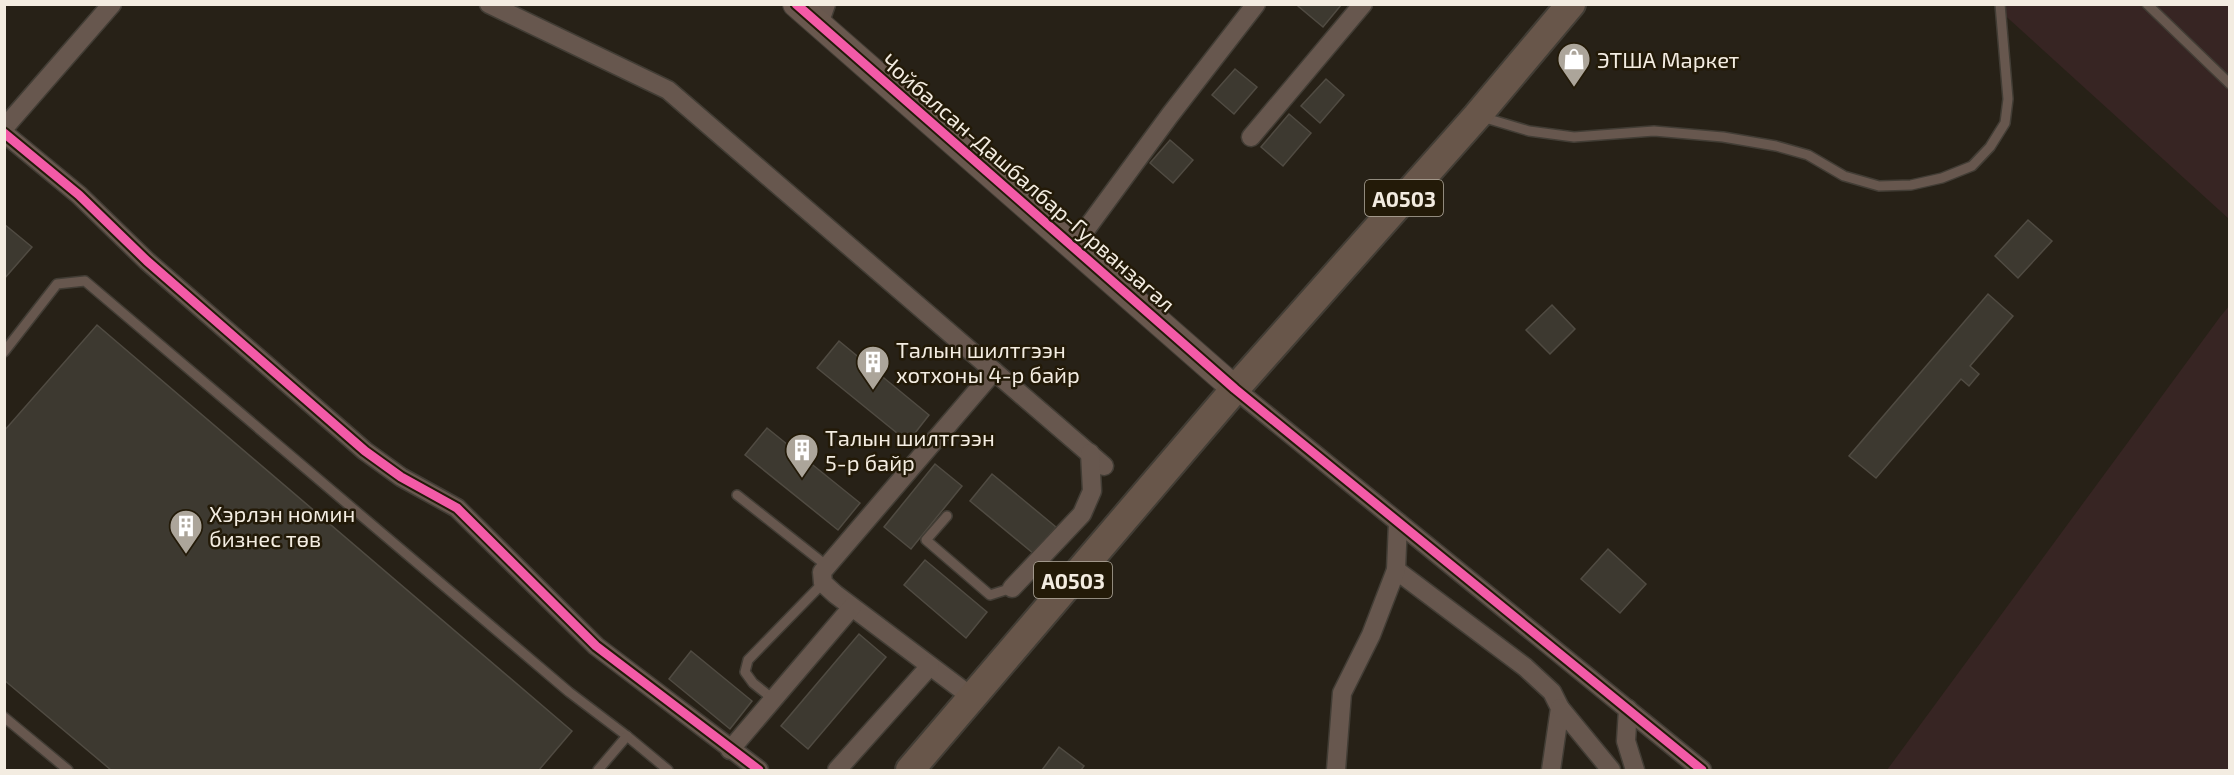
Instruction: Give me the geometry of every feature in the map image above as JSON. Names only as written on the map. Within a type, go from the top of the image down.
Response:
[{"type":"main road","name":"A0503","points":[[910,771],[1235,389],[1477,116],[1571,4]]},
{"type":"street","points":[[4,128],[112,4]]},
{"type":"street","points":[[489,4],[668,90],[1104,465]]},
{"type":"street","name":"Чойбалсан-Дашбалбар-Гурванзагал","points":[[796,4],[822,14],[1073,247],[1235,389]]},
{"type":"street","points":[[1073,247],[1170,115],[1256,4]]},
{"type":"street","points":[[1251,137],[1363,4]]},
{"type":"street","points":[[4,133],[79,195],[147,261],[365,451],[401,477],[457,508],[596,646],[759,771]]},
{"type":"street","points":[[973,698],[852,607],[825,574],[994,370]]},
{"type":"street","points":[[1235,389],[1702,771]]},
{"type":"street","points":[[1012,588],[1082,514],[1092,491],[1090,453]]},
{"type":"street","points":[[1336,771],[1342,693],[1371,635],[1396,570],[1398,522]]},
{"type":"street","points":[[1396,570],[1525,667],[1552,692],[1560,708],[1611,771]]},
{"type":"street","points":[[730,750],[852,607]]},
{"type":"street","points":[[837,771],[930,666]]},
{"type":"street","points":[[1551,771],[1560,708]]},
{"type":"street","points":[[1628,709],[1626,741],[1635,771]]},
{"type":"lane","points":[[1477,116],[1529,131],[1574,136],[1654,131],[1723,137],[1776,146],[1808,155],[1844,176],[1879,186],[1911,185],[1972,166],[1990,147],[2005,123],[2008,99],[2000,4]]},
{"type":"lane","points":[[2146,4],[2229,84]]},
{"type":"lane","points":[[4,352],[57,284],[85,281],[569,692],[668,771]]},
{"type":"lane","points":[[737,495],[825,574],[748,660],[745,672],[753,683],[773,699]]},
{"type":"lane","points":[[947,516],[926,540],[990,595],[1012,588]]},
{"type":"lane","points":[[4,717],[68,771]]},
{"type":"lane","points":[[598,771],[627,736]]},
{"type":"shaded area","points":[[2004,4],[2229,5],[2229,219],[1999,10]]},
{"type":"shaded area","points":[[2229,306],[2229,770],[1887,770],[2220,317]]},
{"type":"building","points":[[1299,4],[1342,4],[1323,27],[1298,6]]},
{"type":"building","points":[[1235,69],[1257,87],[1234,114],[1212,95]]},
{"type":"building","points":[[1326,79],[1344,95],[1320,123],[1301,106]]},
{"type":"building","points":[[1289,114],[1311,133],[1283,166],[1261,147]]},
{"type":"building","points":[[1170,140],[1193,160],[1173,183],[1150,163]]},
{"type":"building","points":[[2028,220],[2052,241],[2018,278],[1995,256]]},
{"type":"building","points":[[4,224],[32,247],[4,279]]},
{"type":"building","points":[[1988,294],[2013,316],[1970,366],[1979,374],[1969,386],[1961,379],[1876,478],[1849,456]]},
{"type":"building","points":[[1552,305],[1575,329],[1550,354],[1526,330]]},
{"type":"building","name":"Хэрлэн номин бизнес төв","points":[[97,325],[572,731],[539,770],[111,770],[4,680],[4,431]]},
{"type":"building","name":"Талын шилтгээн хотхоны 4-р байр","points":[[839,341],[929,415],[908,442],[817,368]]},
{"type":"building","name":"Талын шилтгээн 5-р байр","points":[[767,428],[860,503],[838,530],[745,455]]},
{"type":"building","points":[[935,464],[962,486],[911,549],[884,527]]},
{"type":"building","points":[[992,474],[1056,527],[1034,554],[970,501]]},
{"type":"building","points":[[1608,549],[1646,584],[1620,613],[1581,579]]},
{"type":"building","points":[[925,560],[987,612],[966,638],[904,585]]},
{"type":"building","points":[[859,634],[886,657],[808,749],[781,726]]},
{"type":"building","points":[[691,651],[752,701],[730,729],[669,679]]},
{"type":"building","points":[[1059,747],[1084,766],[1081,770],[1042,770]]},
{"type":"cycle path","points":[[796,4],[1235,389],[1702,770]]},
{"type":"cycle path","points":[[4,133],[79,195],[147,261],[365,451],[401,477],[457,508],[596,646],[759,770]]},
{"type":"place","name":"ЭТША Маркет","points":[[1574,88]]},
{"type":"place","name":"Талын шилтгээн хотхоны 4-р байр","points":[[873,391]]},
{"type":"place","name":"Талын шилтгээн 5-р байр","points":[[802,479]]},
{"type":"place","name":"Хэрлэн номин бизнес төв","points":[[186,555]]}]
